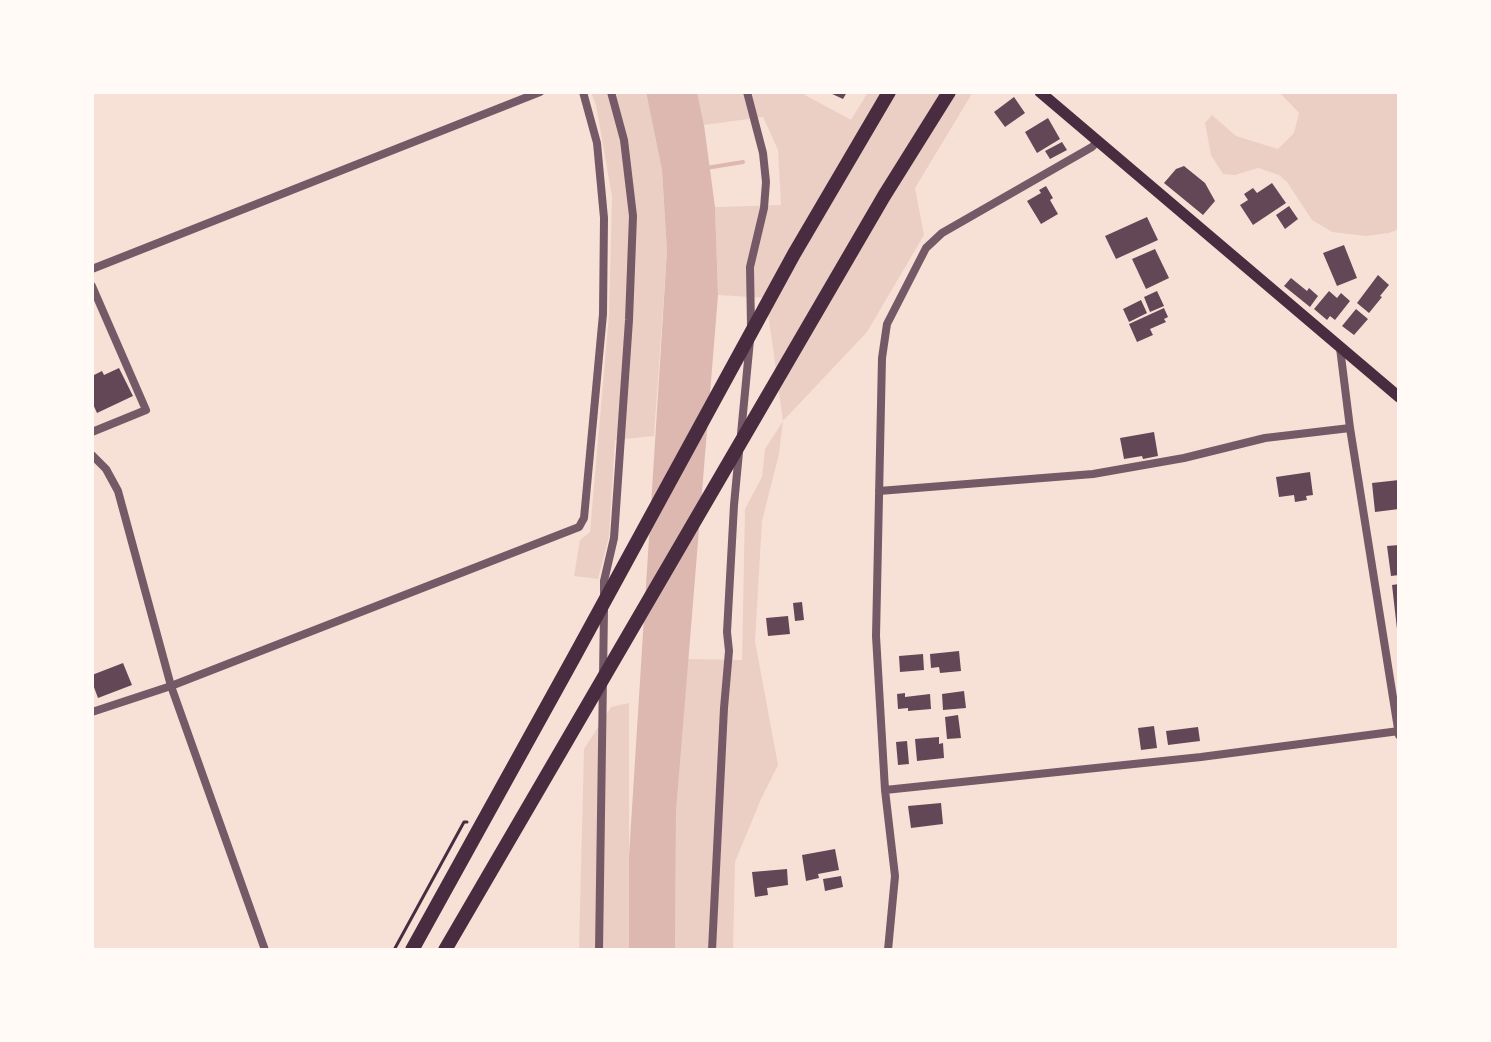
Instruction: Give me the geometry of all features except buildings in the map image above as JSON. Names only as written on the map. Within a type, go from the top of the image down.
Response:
[{"type":"highway","points":[[412,950],[794,254],[889,92]]},
{"type":"highway","points":[[445,950],[884,196],[949,92]]},
{"type":"main road","points":[[1040,92],[1399,397]]},
{"type":"street","points":[[92,269],[540,92]]},
{"type":"street","points":[[92,712],[171,686],[579,527],[584,518],[603,314],[604,218],[597,143],[583,92]]},
{"type":"street","points":[[599,950],[604,581],[614,538],[633,216],[624,140],[611,92]]},
{"type":"street","points":[[712,950],[733,520],[752,317],[750,267],[764,208],[766,182],[763,153],[747,92]]},
{"type":"street","points":[[888,950],[895,876],[885,790],[876,636],[882,358],[887,324],[926,248],[942,233],[1098,141]]},
{"type":"street","points":[[92,286],[146,410],[92,432]]},
{"type":"street","points":[[885,790],[1399,733],[1340,348]]},
{"type":"street","points":[[879,491],[1093,474],[1184,458],[1265,438],[1350,428]]},
{"type":"street","points":[[92,455],[106,469],[118,491],[171,686],[265,950]]},
{"type":"shaded area","points":[[591,92],[646,92],[662,170],[667,251],[654,436],[615,440],[609,537],[598,579],[574,576],[580,540],[590,532],[609,314],[612,197]]},
{"type":"shaded area","points":[[646,92],[697,92],[715,207],[718,295],[676,812],[675,950],[629,950],[629,856],[667,251],[662,170]]},
{"type":"shaded area","points":[[697,92],[805,92],[805,95],[851,120],[868,92],[973,92],[915,188],[924,235],[867,332],[783,421],[766,298],[718,295],[715,207],[781,205],[778,150],[763,117],[704,125]]},
{"type":"shaded area","points":[[1279,92],[1399,92],[1399,229],[1366,236],[1332,232],[1312,220],[1279,175],[1258,168],[1235,175],[1223,174],[1211,155],[1205,123],[1212,115],[1236,136],[1278,149],[1294,133],[1299,113]]},
{"type":"shaded area","points":[[783,421],[779,454],[762,521],[755,641],[778,765],[735,862],[733,950],[675,950],[676,812],[688,659],[742,660],[745,509],[762,477],[765,449]]},
{"type":"shaded area","points":[[629,703],[629,950],[579,950],[584,749],[611,707]]},
{"type":"waterway","points":[[706,168],[743,162]]}]
